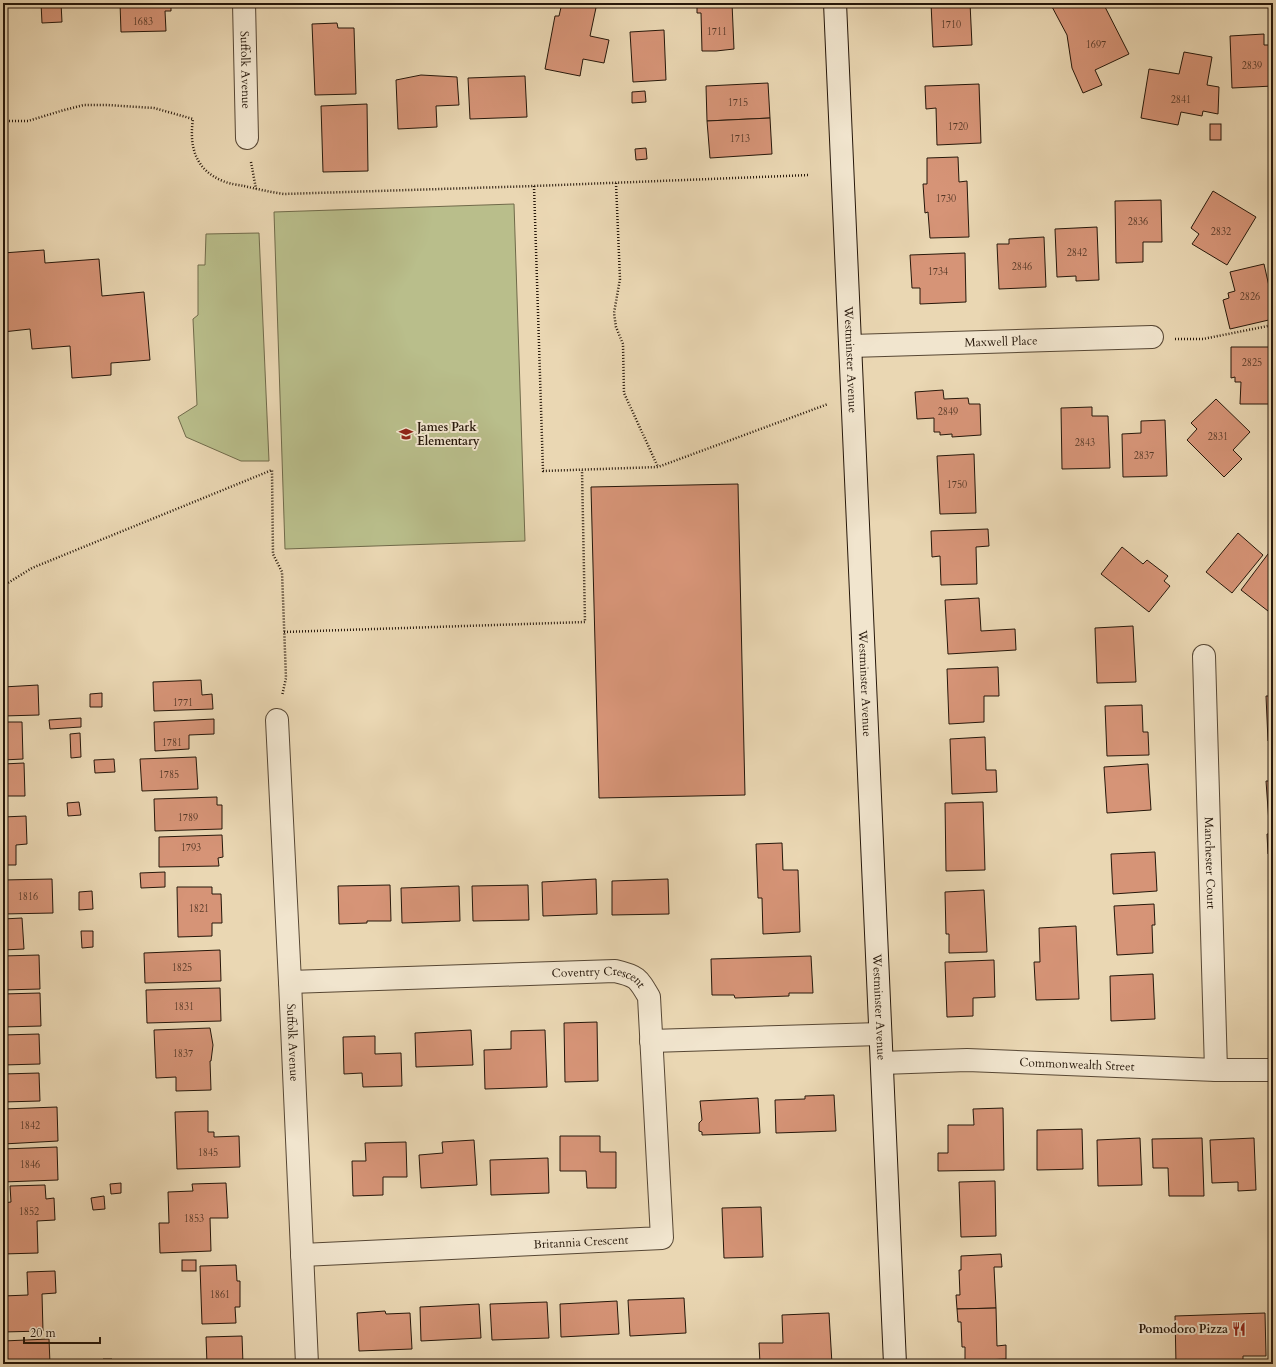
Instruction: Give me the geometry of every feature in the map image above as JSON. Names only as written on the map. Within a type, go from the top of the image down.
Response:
[{"type":"street","name":"Suffolk Avenue","points":[[244,3],[247,138]]},
{"type":"street","name":"Westminster Avenue","points":[[835,3],[895,1364]]},
{"type":"street","name":"Maxwell Place","points":[[851,346],[1152,338]]},
{"type":"street","name":"Manchester Court","points":[[1204,656],[1216,1070]]},
{"type":"street","name":"Suffolk Avenue","points":[[277,720],[307,1364]]},
{"type":"street","name":"Coventry Crescent","points":[[290,982],[615,971],[631,975],[641,983],[649,997],[651,1041]]},
{"type":"street","points":[[651,1041],[880,1034]]},
{"type":"street","name":"Britannia Crescent","points":[[302,1255],[662,1238],[651,1041]]},
{"type":"street","name":"Commonwealth Street","points":[[882,1063],[967,1060],[1216,1070],[1273,1070]]},
{"type":"path","points":[[3,121],[28,121],[64,110],[84,106],[107,105],[154,108],[193,119],[191,142],[196,157],[207,172],[223,181],[284,194],[810,175]]},
{"type":"path","points":[[616,183],[620,279],[614,313],[616,327],[623,344],[624,393],[658,467]]},
{"type":"path","points":[[534,186],[543,471],[658,467],[832,403],[852,402]]},
{"type":"path","points":[[1152,338],[1191,340],[1202,339],[1273,325]]},
{"type":"path","points":[[3,586],[32,568],[272,470],[273,554],[282,572],[286,678],[277,720]]},
{"type":"path","points":[[284,632],[585,622],[582,470]]},
{"type":"green space","points":[[514,204],[525,541],[285,549],[274,212]]},
{"type":"green space","points":[[259,233],[269,461],[241,461],[186,437],[178,417],[197,405],[193,319],[198,315],[198,265],[205,265],[206,234]]},
{"type":"building","points":[[41,3],[61,3],[62,22],[42,23]]},
{"type":"building","points":[[120,3],[171,3],[171,11],[165,11],[166,31],[121,32]]},
{"type":"building","points":[[562,3],[597,3],[590,36],[609,40],[604,63],[583,59],[580,76],[545,69],[555,16],[559,16]]},
{"type":"building","points":[[697,3],[732,3],[734,49],[702,51],[701,13],[697,13]]},
{"type":"building","points":[[931,3],[970,3],[972,45],[933,47]]},
{"type":"building","points":[[1050,3],[1103,3],[1129,54],[1095,70],[1102,85],[1083,93],[1072,68],[1067,35]]},
{"type":"building","points":[[337,23],[338,28],[354,28],[356,94],[315,95],[312,24]]},
{"type":"building","points":[[664,30],[666,80],[633,82],[630,32]]},
{"type":"building","points":[[1264,34],[1264,45],[1273,45],[1273,86],[1232,88],[1230,36]]},
{"type":"building","points":[[1184,52],[1212,57],[1207,85],[1219,87],[1218,114],[1203,111],[1202,116],[1181,112],[1178,125],[1141,118],[1149,69],[1179,74]]},
{"type":"building","points":[[421,75],[457,77],[459,105],[436,106],[437,127],[398,129],[396,80]]},
{"type":"building","points":[[525,76],[527,117],[470,119],[468,78]]},
{"type":"building","points":[[768,83],[770,118],[707,121],[706,86]]},
{"type":"building","points":[[979,84],[981,143],[937,145],[936,108],[926,109],[925,86]]},
{"type":"building","points":[[645,91],[646,102],[632,103],[632,92]]},
{"type":"building","points":[[367,104],[368,171],[323,172],[321,106]]},
{"type":"building","points":[[770,118],[772,154],[710,158],[707,121]]},
{"type":"building","points":[[1210,124],[1221,124],[1221,140],[1210,140]]},
{"type":"building","points":[[646,148],[647,159],[636,160],[635,149]]},
{"type":"building","points":[[958,157],[959,182],[967,181],[969,237],[930,238],[928,212],[925,213],[923,184],[927,184],[927,158]]},
{"type":"building","points":[[1213,191],[1256,217],[1227,265],[1192,244],[1199,234],[1191,228]]},
{"type":"building","points":[[1161,200],[1162,242],[1143,242],[1143,262],[1116,263],[1115,201]]},
{"type":"building","points":[[1097,227],[1099,280],[1076,281],[1076,276],[1057,277],[1055,229]]},
{"type":"building","points":[[1044,237],[1046,287],[999,289],[997,244],[1009,244],[1009,239]]},
{"type":"building","points":[[44,250],[45,263],[99,259],[102,296],[144,292],[150,360],[111,363],[111,375],[72,378],[70,346],[32,349],[30,329],[3,332],[3,253]]},
{"type":"building","points":[[965,253],[966,302],[920,304],[920,288],[912,288],[910,255]]},
{"type":"building","points":[[1264,264],[1273,304],[1273,319],[1230,329],[1223,300],[1229,298],[1228,293],[1235,291],[1230,272]]},
{"type":"building","points":[[1231,347],[1273,347],[1273,404],[1240,404],[1241,382],[1235,382],[1235,377],[1231,378]]},
{"type":"building","points":[[943,390],[944,399],[968,398],[969,404],[980,404],[981,435],[952,437],[952,434],[940,435],[940,432],[934,432],[934,418],[917,419],[915,392]]},
{"type":"building","points":[[1216,399],[1250,432],[1233,450],[1242,459],[1224,477],[1187,440],[1197,429],[1191,423]]},
{"type":"building","points":[[1092,407],[1092,416],[1108,416],[1110,468],[1062,469],[1061,408]]},
{"type":"building","points":[[1165,420],[1167,476],[1123,477],[1122,434],[1141,433],[1141,421]]},
{"type":"building","points":[[974,454],[976,513],[940,514],[937,456]]},
{"type":"building","points":[[738,484],[745,795],[599,798],[591,487]]},
{"type":"building","points":[[988,529],[989,546],[976,547],[977,584],[941,585],[940,556],[932,557],[931,531]]},
{"type":"building","points":[[1238,533],[1263,555],[1232,593],[1206,572]]},
{"type":"building","points":[[1122,547],[1143,564],[1147,560],[1168,576],[1164,581],[1170,586],[1149,612],[1101,574]]},
{"type":"building","points":[[1271,550],[1273,551],[1273,604],[1268,611],[1241,590]]},
{"type":"building","points":[[979,598],[981,631],[1015,629],[1016,650],[948,654],[945,600]]},
{"type":"building","points":[[1269,623],[1273,623],[1273,679],[1272,679]]},
{"type":"building","points":[[1133,626],[1136,682],[1097,683],[1095,628]]},
{"type":"building","points":[[998,667],[999,696],[984,696],[984,722],[949,724],[947,669]]},
{"type":"building","points":[[201,680],[202,695],[212,694],[213,709],[154,711],[153,682]]},
{"type":"building","points":[[38,685],[39,715],[3,716],[3,687]]},
{"type":"building","points":[[102,693],[102,707],[90,707],[90,694]]},
{"type":"building","points":[[1266,696],[1273,696],[1273,741],[1268,741]]},
{"type":"building","points":[[1142,705],[1143,732],[1148,732],[1149,755],[1107,756],[1105,706]]},
{"type":"building","points":[[81,718],[81,727],[50,729],[49,720]]},
{"type":"building","points":[[214,719],[214,734],[189,735],[189,749],[155,751],[154,722]]},
{"type":"building","points":[[3,722],[22,722],[23,759],[3,760]]},
{"type":"building","points":[[80,733],[81,757],[71,758],[70,734]]},
{"type":"building","points":[[985,737],[986,770],[996,770],[997,792],[952,794],[950,739]]},
{"type":"building","points":[[196,757],[198,789],[142,791],[140,759]]},
{"type":"building","points":[[114,759],[115,772],[95,773],[94,760]]},
{"type":"building","points":[[24,763],[25,796],[3,796],[3,764]]},
{"type":"building","points":[[1148,764],[1151,810],[1107,813],[1104,767]]},
{"type":"building","points":[[1266,781],[1273,781],[1273,822],[1269,823]]},
{"type":"building","points":[[217,797],[217,805],[222,805],[222,829],[155,831],[154,799]]},
{"type":"building","points":[[79,802],[81,815],[68,816],[67,803]]},
{"type":"building","points":[[983,802],[985,870],[946,871],[945,803]]},
{"type":"building","points":[[26,816],[27,844],[16,845],[16,865],[3,865],[3,817]]},
{"type":"building","points":[[1267,834],[1273,834],[1273,883],[1271,883],[1270,854],[1268,854]]},
{"type":"building","points":[[222,835],[223,857],[218,858],[219,866],[159,867],[159,837]]},
{"type":"building","points":[[782,843],[783,870],[798,870],[800,932],[763,934],[762,898],[758,898],[756,844]]},
{"type":"building","points":[[1155,852],[1157,891],[1113,894],[1111,854]]},
{"type":"building","points":[[165,872],[165,887],[141,888],[140,873]]},
{"type":"building","points":[[52,879],[53,913],[3,914],[3,880]]},
{"type":"building","points":[[596,879],[597,914],[543,916],[542,882]]},
{"type":"building","points":[[668,879],[669,914],[612,915],[612,881]]},
{"type":"building","points":[[390,885],[391,921],[367,921],[367,923],[339,924],[338,886]]},
{"type":"building","points":[[528,885],[529,920],[473,921],[472,886]]},
{"type":"building","points":[[459,886],[460,921],[402,923],[401,888]]},
{"type":"building","points":[[177,887],[212,887],[212,894],[221,894],[222,923],[212,923],[212,936],[178,937]]},
{"type":"building","points":[[984,890],[987,952],[949,953],[949,934],[946,934],[945,892]]},
{"type":"building","points":[[92,891],[93,909],[79,910],[79,892]]},
{"type":"building","points":[[1154,904],[1155,925],[1152,925],[1153,953],[1117,955],[1114,906]]},
{"type":"building","points":[[22,918],[24,949],[3,950],[3,919]]},
{"type":"building","points":[[1076,926],[1079,999],[1036,1000],[1034,962],[1040,962],[1039,928]]},
{"type":"building","points":[[81,931],[93,931],[93,947],[82,948]]},
{"type":"building","points":[[220,950],[221,981],[145,983],[144,953]]},
{"type":"building","points":[[39,955],[40,989],[3,990],[3,956]]},
{"type":"building","points":[[811,956],[813,993],[789,993],[789,996],[735,998],[734,995],[712,995],[711,959]]},
{"type":"building","points":[[994,960],[995,997],[973,998],[973,1016],[947,1017],[945,962]]},
{"type":"building","points":[[1153,974],[1155,1019],[1111,1021],[1110,976]]},
{"type":"building","points":[[220,988],[221,1021],[147,1023],[146,990]]},
{"type":"building","points":[[40,993],[41,1026],[3,1027],[3,994]]},
{"type":"building","points":[[597,1022],[598,1081],[565,1082],[564,1023]]},
{"type":"building","points":[[210,1028],[213,1045],[210,1061],[211,1090],[176,1091],[176,1077],[156,1078],[154,1030]]},
{"type":"building","points":[[471,1030],[473,1065],[416,1067],[415,1033]]},
{"type":"building","points":[[545,1030],[547,1087],[485,1089],[484,1050],[511,1049],[511,1031]]},
{"type":"building","points":[[39,1034],[40,1064],[3,1065],[3,1035]]},
{"type":"building","points":[[375,1036],[375,1054],[401,1053],[402,1086],[363,1087],[362,1073],[344,1074],[343,1037]]},
{"type":"building","points":[[39,1073],[40,1101],[3,1102],[3,1074]]},
{"type":"building","points":[[834,1095],[836,1131],[776,1133],[775,1100],[805,1099],[805,1096]]},
{"type":"building","points":[[758,1098],[760,1133],[702,1135],[702,1132],[699,1131],[699,1123],[702,1120],[700,1101]]},
{"type":"building","points":[[57,1107],[58,1141],[3,1144],[3,1109]]},
{"type":"building","points":[[1003,1108],[1004,1170],[938,1171],[938,1153],[948,1153],[948,1125],[974,1125],[973,1109]]},
{"type":"building","points":[[208,1111],[208,1132],[214,1132],[214,1137],[239,1136],[240,1167],[177,1169],[175,1112]]},
{"type":"building","points":[[1082,1129],[1083,1169],[1037,1170],[1037,1130]]},
{"type":"building","points":[[560,1136],[600,1136],[600,1152],[616,1152],[616,1188],[587,1188],[586,1171],[560,1171]]},
{"type":"building","points":[[1269,1136],[1273,1136],[1273,1177],[1270,1177]]},
{"type":"building","points":[[1140,1138],[1142,1185],[1098,1186],[1097,1140]]},
{"type":"building","points":[[1202,1138],[1204,1196],[1169,1196],[1168,1168],[1153,1168],[1152,1139]]},
{"type":"building","points":[[1254,1138],[1256,1190],[1238,1191],[1238,1182],[1212,1183],[1210,1140]]},
{"type":"building","points":[[474,1140],[477,1185],[421,1188],[419,1155],[443,1153],[442,1142]]},
{"type":"building","points":[[406,1142],[407,1177],[383,1177],[383,1195],[353,1196],[352,1161],[366,1161],[365,1143]]},
{"type":"building","points":[[57,1147],[58,1180],[3,1182],[3,1149]]},
{"type":"building","points":[[548,1158],[549,1193],[491,1195],[490,1160]]},
{"type":"building","points":[[995,1181],[996,1236],[961,1237],[959,1182]]},
{"type":"building","points":[[121,1183],[121,1193],[111,1194],[110,1184]]},
{"type":"building","points":[[226,1183],[228,1218],[210,1218],[211,1251],[160,1253],[159,1223],[169,1223],[168,1192],[193,1191],[192,1184]]},
{"type":"building","points":[[45,1185],[46,1199],[54,1198],[55,1220],[37,1221],[38,1253],[3,1254],[3,1203],[11,1202],[10,1186]]},
{"type":"building","points":[[104,1196],[105,1209],[93,1210],[91,1198]]},
{"type":"building","points":[[761,1207],[763,1257],[724,1258],[722,1208]]},
{"type":"building","points":[[1001,1254],[1002,1267],[994,1267],[996,1308],[957,1309],[956,1295],[960,1295],[959,1270],[961,1270],[961,1256]]},
{"type":"building","points":[[182,1260],[196,1260],[196,1271],[182,1271]]},
{"type":"building","points":[[236,1265],[237,1281],[240,1281],[240,1307],[235,1307],[236,1323],[202,1324],[200,1266]]},
{"type":"building","points":[[55,1271],[56,1293],[42,1294],[43,1331],[3,1332],[3,1296],[28,1295],[27,1272]]},
{"type":"building","points":[[684,1298],[686,1333],[630,1336],[628,1300]]},
{"type":"building","points":[[617,1301],[619,1334],[561,1337],[560,1304]]},
{"type":"building","points":[[547,1302],[549,1338],[492,1340],[490,1304]]},
{"type":"building","points":[[479,1304],[481,1338],[421,1341],[420,1307]]},
{"type":"building","points":[[996,1308],[997,1346],[1006,1345],[1006,1359],[965,1361],[965,1347],[962,1347],[961,1322],[958,1322],[957,1309]]},
{"type":"building","points":[[385,1311],[386,1314],[410,1313],[412,1349],[359,1351],[357,1313]]},
{"type":"building","points":[[829,1313],[832,1364],[760,1364],[759,1343],[783,1343],[782,1315]]},
{"type":"building","points":[[1265,1313],[1266,1356],[1243,1356],[1243,1364],[1176,1364],[1175,1316]]},
{"type":"building","points":[[242,1336],[243,1364],[207,1364],[206,1337]]},
{"type":"building","points":[[49,1339],[50,1364],[3,1364],[3,1341]]},
{"type":"building","points":[[103,1359],[112,1359],[112,1364],[104,1364]]},
{"type":"place","name":"James Park Elementary","points":[[406,434]]},
{"type":"place","name":"Pomodoro Pizza","points":[[1239,1329]]}]
